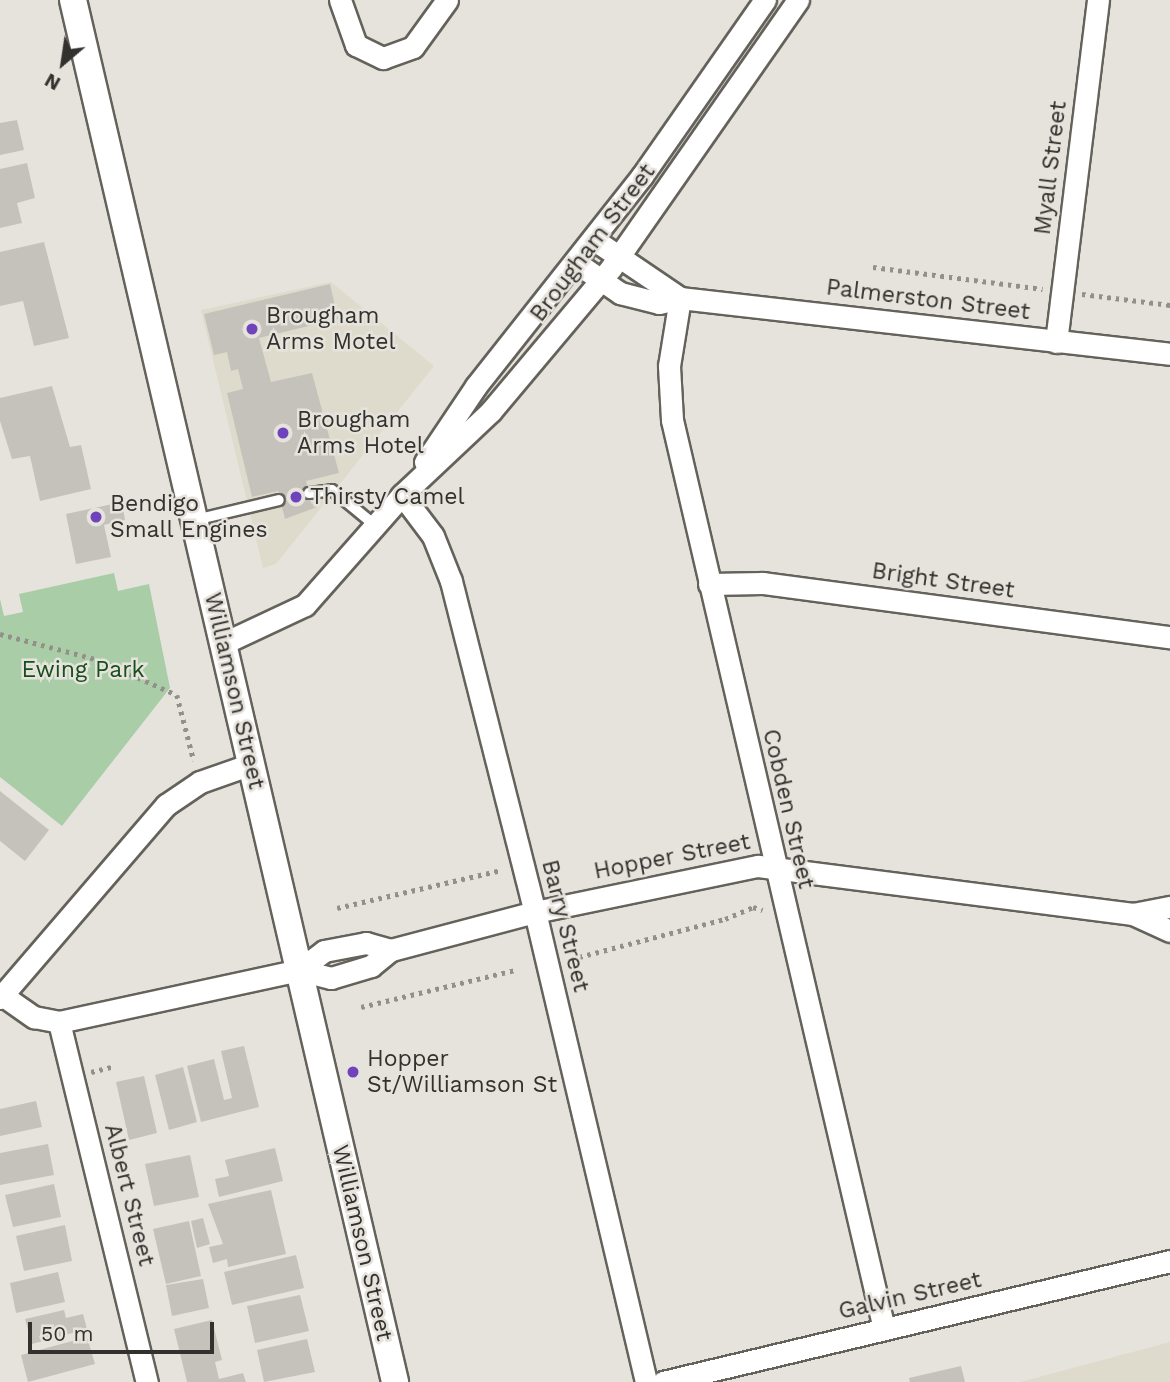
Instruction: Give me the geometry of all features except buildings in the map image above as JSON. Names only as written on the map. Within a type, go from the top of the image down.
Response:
[{"type":"street","name":"Williamson Street","points":[[73,0],[395,1382]]},
{"type":"street","points":[[340,0],[356,45],[383,58],[413,47],[447,0]]},
{"type":"street","name":"Brougham Street","points":[[224,643],[305,605],[376,526],[402,495],[476,386],[593,239],[765,0]]},
{"type":"street","name":"Brougham Street","points":[[402,495],[491,411],[601,281],[798,0]]},
{"type":"street","name":"Myall Street","points":[[1056,342],[1098,0]]},
{"type":"street","name":"Palmerston Street","points":[[593,239],[680,298]]},
{"type":"street","name":"Palmerston Street","points":[[575,262],[620,293],[649,301],[680,298],[1170,354]]},
{"type":"street","name":"Cobden Street","points":[[680,298],[668,395],[709,584],[884,1329]]},
{"type":"street","name":"Barry Street","points":[[402,495],[433,536],[451,581],[535,912],[646,1382]]},
{"type":"street","name":"Bright Street","points":[[709,584],[763,583],[1170,637]]},
{"type":"street","points":[[1,996],[166,805],[201,782],[251,764]]},
{"type":"street","name":"Hopper Street","points":[[1,996],[34,1017],[59,1021],[299,970],[331,978],[371,966],[391,950],[535,912],[722,870],[775,866],[1133,914],[1170,931]]},
{"type":"street","name":"Hopper Street","points":[[1133,914],[1170,907]]},
{"type":"street","name":"Albert Street","points":[[59,1021],[147,1382]]},
{"type":"street","name":"Galvin Street","points":[[663,1382],[1170,1261]]},
{"type":"lane","points":[[309,493],[332,490],[376,526]]},
{"type":"lane","points":[[195,520],[279,500]]},
{"type":"path","points":[[873,267],[1049,290]]},
{"type":"path","points":[[1075,293],[1170,305]]},
{"type":"path","points":[[0,634],[99,660],[177,695],[194,761]]},
{"type":"path","points":[[337,908],[523,865]]},
{"type":"path","points":[[579,957],[725,919],[753,907]]},
{"type":"path","points":[[361,1007],[515,970]]},
{"type":"shaded area","points":[[331,282],[434,366],[276,564],[263,568],[201,310]]},
{"type":"shaded area","points":[[1170,1342],[1170,1382],[1020,1382]]},
{"type":"green space","name":"Ewing Park","points":[[114,573],[118,591],[149,584],[170,688],[62,826],[0,777],[0,599],[4,616],[23,612],[19,594]]},
{"type":"place","name":"Brougham Arms Motel","points":[[252,329]]},
{"type":"place","name":"Brougham Arms Hotel","points":[[283,433]]},
{"type":"place","name":"Thirsty Camel","points":[[296,497]]},
{"type":"place","name":"Bendigo Small Engines","points":[[96,517]]},
{"type":"place","name":"Hopper St/Williamson St","points":[[353,1072]]}]
